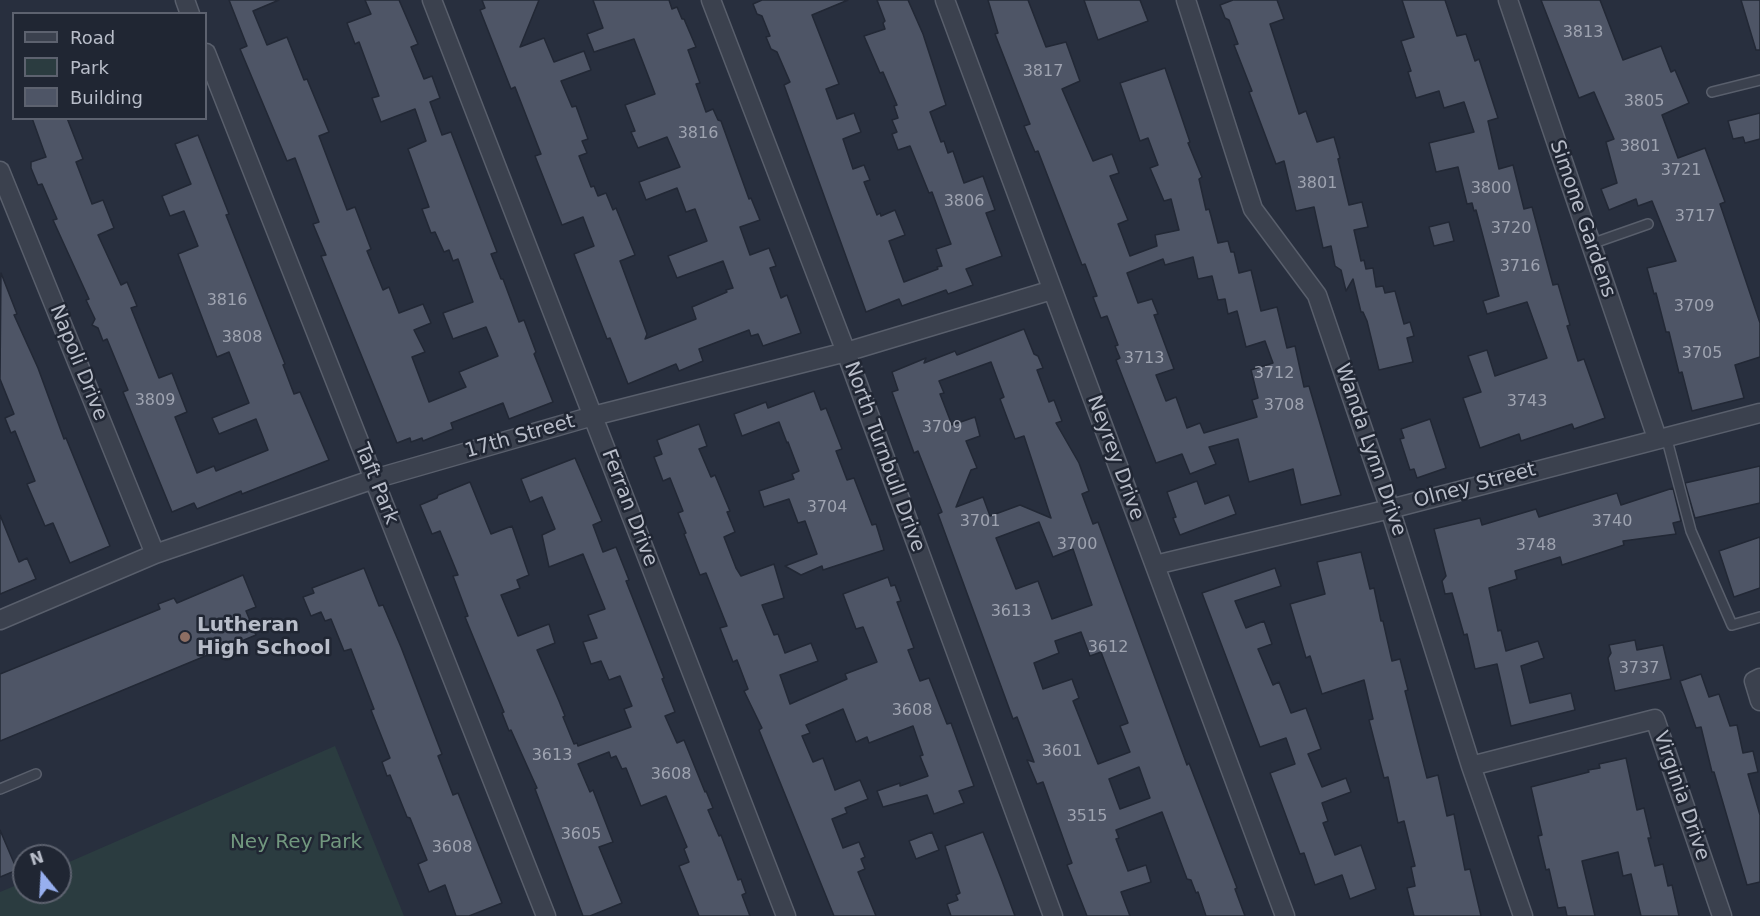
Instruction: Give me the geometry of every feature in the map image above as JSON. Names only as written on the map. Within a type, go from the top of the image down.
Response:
[{"type":"street","name":"Ferran Drive","points":[[432,0],[786,916]]},
{"type":"street","name":"North Turnbull Drive","points":[[711,0],[846,352],[1053,916]]},
{"type":"street","name":"Neyrey Drive","points":[[945,0],[1285,916]]},
{"type":"street","name":"Wanda Lynn Drive","points":[[1186,0],[1252,208],[1317,295],[1390,509],[1471,766],[1523,916]]},
{"type":"street","name":"Simone Gardens","points":[[1508,0],[1591,244],[1662,437]]},
{"type":"street","name":"Taft Park","points":[[207,56],[546,916]]},
{"type":"street","name":"Napoli Drive","points":[[0,171],[155,554]]},
{"type":"street","name":"17th Street","points":[[0,620],[155,554],[374,478],[593,416],[846,352],[1052,290]]},
{"type":"street","name":"Olney Street","points":[[1155,565],[1390,509],[1760,412]]},
{"type":"street","points":[[1760,678],[1754,681],[1760,701]]},
{"type":"street","name":"Virginia Drive","points":[[1471,766],[1655,719],[1722,916]]},
{"type":"lane","points":[[1712,92],[1760,80]]},
{"type":"lane","points":[[1591,244],[1648,224]]},
{"type":"lane","points":[[1662,437],[1691,531],[1732,625],[1760,617]]},
{"type":"lane","points":[[0,789],[36,774]]},
{"type":"green space","name":"Ney Rey Park","points":[[335,746],[404,916],[0,916],[0,892],[12,887],[12,904],[72,904],[72,861]]},
{"type":"building","points":[[229,0],[279,0],[253,11],[267,45],[287,37],[304,80],[307,79],[329,132],[319,136],[347,210],[355,207],[371,249],[367,251],[383,290],[389,287],[399,313],[423,304],[431,323],[414,330],[425,352],[412,357],[429,402],[466,387],[459,372],[498,356],[486,327],[453,339],[443,313],[473,302],[458,259],[453,261],[449,250],[444,252],[435,232],[431,233],[422,209],[429,207],[408,149],[426,141],[415,109],[381,122],[372,98],[379,96],[359,42],[355,44],[347,23],[371,14],[365,0],[399,0],[418,44],[411,47],[424,79],[432,76],[440,98],[430,102],[442,135],[451,132],[497,252],[491,254],[519,322],[524,320],[536,352],[534,354],[553,402],[509,419],[503,403],[451,423],[453,429],[423,441],[422,438],[411,442],[410,438],[397,443],[321,256],[326,255],[313,224],[319,222],[295,158],[287,161],[240,49],[247,46]]},
{"type":"building","points":[[482,0],[539,0],[520,47],[544,38],[554,62],[584,51],[591,70],[561,81],[572,107],[576,106],[588,139],[582,141],[587,153],[579,156],[591,187],[594,186],[598,196],[606,193],[613,210],[616,208],[635,255],[620,261],[647,334],[645,339],[696,319],[692,307],[733,288],[723,261],[677,278],[668,256],[707,241],[695,209],[686,212],[677,188],[646,200],[639,182],[680,167],[667,137],[638,148],[631,132],[635,131],[625,105],[655,94],[634,39],[594,52],[587,34],[603,28],[593,0],[669,0],[672,9],[677,7],[696,47],[688,50],[700,83],[696,84],[706,112],[713,109],[718,120],[721,121],[749,199],[751,198],[760,220],[740,227],[750,255],[769,248],[776,266],[770,268],[781,298],[787,295],[801,333],[763,346],[758,334],[751,336],[749,330],[699,349],[703,361],[679,371],[676,364],[628,384],[610,338],[607,339],[574,254],[594,246],[583,217],[562,225],[535,156],[541,154],[515,87],[511,89],[480,10],[485,8]]},
{"type":"building","points":[[762,0],[848,0],[812,15],[839,84],[826,89],[837,119],[854,113],[861,132],[843,139],[853,169],[864,165],[870,180],[864,182],[877,215],[880,213],[881,216],[895,210],[905,235],[889,241],[904,282],[942,266],[936,249],[951,244],[932,192],[929,193],[910,146],[898,150],[892,134],[897,132],[892,120],[898,118],[894,106],[897,105],[864,36],[885,29],[883,23],[885,21],[877,0],[908,0],[923,34],[946,105],[930,112],[941,142],[944,141],[948,153],[953,151],[964,183],[983,176],[995,210],[986,213],[1002,256],[966,269],[973,285],[948,294],[946,290],[902,306],[899,299],[866,312],[784,85],[790,82],[777,52],[771,49],[766,37],[770,36],[762,16],[757,14],[753,4]]},
{"type":"building","points":[[988,0],[1028,0],[1046,47],[1066,42],[1080,81],[1062,89],[1093,161],[1112,154],[1119,173],[1110,176],[1128,220],[1118,224],[1130,256],[1157,246],[1155,235],[1179,230],[1171,199],[1164,201],[1150,168],[1158,165],[1148,138],[1140,141],[1120,83],[1165,68],[1190,142],[1188,143],[1202,177],[1199,179],[1206,210],[1209,209],[1218,243],[1228,241],[1231,252],[1234,252],[1239,273],[1251,270],[1261,311],[1277,307],[1287,348],[1295,346],[1304,387],[1309,386],[1341,495],[1301,505],[1293,469],[1249,482],[1238,439],[1209,447],[1216,464],[1190,474],[1182,454],[1156,463],[1116,360],[1120,358],[1115,346],[1118,345],[1107,316],[1101,318],[1093,297],[1097,296],[1085,264],[1082,265],[1038,151],[1035,152],[1024,126],[1030,124],[995,34],[998,33]],"holes":[[[1193,257],[1198,279],[1212,276],[1218,300],[1225,299],[1228,314],[1237,311],[1246,347],[1265,341],[1273,363],[1251,370],[1258,398],[1252,400],[1257,417],[1204,433],[1200,423],[1187,428],[1176,397],[1166,401],[1156,375],[1174,369],[1154,315],[1158,314],[1152,299],[1138,303],[1127,273],[1163,259],[1165,265]]]},
{"type":"building","points":[[1084,0],[1140,0],[1148,21],[1098,40]]},
{"type":"building","points":[[1233,0],[1277,0],[1284,19],[1270,24],[1299,114],[1306,111],[1317,142],[1334,137],[1349,205],[1362,202],[1368,227],[1354,230],[1361,261],[1364,260],[1366,269],[1373,268],[1376,287],[1383,286],[1385,293],[1395,291],[1404,324],[1410,322],[1414,336],[1407,338],[1413,362],[1379,370],[1367,321],[1361,312],[1353,279],[1346,291],[1341,270],[1335,266],[1331,246],[1323,248],[1314,207],[1296,211],[1284,161],[1276,164],[1234,45],[1238,44],[1229,20],[1225,18],[1220,5]]},
{"type":"building","points":[[1402,0],[1445,0],[1457,36],[1466,34],[1475,61],[1479,59],[1498,118],[1488,121],[1499,169],[1513,165],[1524,209],[1532,207],[1553,285],[1558,284],[1570,325],[1567,326],[1578,361],[1584,359],[1605,418],[1574,429],[1572,424],[1521,441],[1519,434],[1480,448],[1463,398],[1481,392],[1468,356],[1487,350],[1495,376],[1547,358],[1527,302],[1487,314],[1483,301],[1499,296],[1476,210],[1474,211],[1472,203],[1467,204],[1458,167],[1436,172],[1429,143],[1474,132],[1464,102],[1444,108],[1439,91],[1416,98],[1408,72],[1411,71],[1401,41],[1414,37]]},
{"type":"building","points":[[1541,0],[1600,0],[1623,60],[1661,46],[1671,72],[1675,70],[1689,103],[1662,115],[1678,158],[1705,148],[1725,202],[1720,204],[1760,323],[1760,357],[1735,365],[1744,398],[1692,411],[1682,372],[1679,373],[1669,332],[1666,332],[1647,268],[1676,261],[1652,201],[1638,206],[1636,199],[1609,210],[1601,189],[1617,183],[1606,142],[1614,139],[1594,92],[1579,98]]},
{"type":"building","points":[[1741,0],[1760,0],[1760,50],[1756,50]]},
{"type":"building","points":[[1760,113],[1760,139],[1745,143],[1743,137],[1733,139],[1728,121]]},
{"type":"building","points":[[33,120],[68,120],[83,159],[76,162],[92,204],[103,200],[114,228],[98,235],[121,285],[127,282],[137,306],[131,308],[159,378],[172,373],[187,412],[175,417],[197,473],[214,466],[216,471],[268,450],[256,419],[219,434],[212,418],[249,403],[229,352],[217,357],[178,254],[198,246],[184,211],[170,216],[162,196],[191,184],[175,144],[198,135],[229,214],[226,215],[285,364],[283,365],[294,394],[300,392],[329,460],[197,509],[194,503],[172,512],[123,392],[128,390],[107,339],[103,341],[98,328],[92,325],[95,319],[86,300],[89,299],[53,220],[57,219],[42,184],[38,185],[31,168],[31,162],[46,157]]},
{"type":"building","points":[[1449,222],[1454,241],[1434,246],[1429,227]]},
{"type":"building","points":[[1,273],[17,314],[14,315],[38,368],[64,439],[66,438],[110,546],[70,563],[53,523],[45,526],[27,484],[35,481],[15,431],[11,433],[5,418],[14,414],[0,379]]},
{"type":"building","points":[[1024,329],[1034,354],[1038,356],[1043,368],[1037,370],[1049,402],[1054,400],[1062,421],[1056,423],[1079,463],[1089,491],[1082,494],[1093,524],[1098,522],[1187,765],[1189,763],[1237,888],[1235,889],[1245,916],[1206,916],[1198,892],[1196,893],[1191,880],[1187,879],[1162,812],[1116,830],[1119,838],[1116,839],[1128,871],[1146,865],[1151,882],[1121,892],[1130,916],[1087,916],[1067,865],[1072,863],[1043,782],[1037,784],[1027,760],[1034,762],[1017,717],[1013,719],[938,514],[942,512],[918,451],[914,453],[892,392],[898,390],[892,372],[926,358],[924,363],[955,351],[957,355]],"holes":[[[991,362],[1004,397],[1000,399],[1015,439],[1024,436],[1051,518],[1020,505],[990,516],[983,497],[956,507],[971,470],[977,468],[966,441],[980,436],[975,417],[952,425],[940,394],[944,393],[939,381]],[[1039,522],[1053,557],[1073,549],[1092,605],[1052,619],[1038,581],[1016,589],[996,538]],[[1081,632],[1090,656],[1101,652],[1128,723],[1120,726],[1130,752],[1098,764],[1073,701],[1079,698],[1072,679],[1043,689],[1034,663],[1059,653],[1055,641]],[[1139,767],[1150,798],[1120,809],[1109,779]]]},
{"type":"building","points":[[814,391],[821,410],[826,408],[842,449],[836,451],[847,480],[854,478],[872,525],[876,524],[884,550],[823,570],[822,566],[801,575],[785,566],[817,554],[805,521],[798,523],[789,499],[764,507],[759,491],[794,479],[792,474],[799,471],[788,442],[779,422],[742,436],[734,414],[766,402],[768,408]]},
{"type":"building","points":[[1430,419],[1446,468],[1417,478],[1414,469],[1410,470],[1400,439],[1404,438],[1401,429]]},
{"type":"building","points":[[699,424],[707,446],[699,449],[711,477],[715,475],[730,511],[727,512],[735,532],[724,537],[736,568],[741,576],[774,564],[784,598],[762,605],[774,635],[778,634],[785,653],[811,643],[818,661],[780,675],[790,704],[847,679],[845,674],[877,662],[863,627],[856,629],[843,594],[888,577],[891,586],[895,585],[901,601],[897,602],[914,648],[908,650],[920,681],[929,678],[947,724],[951,723],[974,786],[959,791],[964,803],[934,814],[927,795],[883,807],[877,791],[928,776],[920,756],[923,755],[913,726],[869,743],[867,737],[856,742],[843,709],[806,725],[810,733],[802,736],[813,762],[823,758],[835,790],[860,780],[868,799],[845,808],[847,813],[832,819],[843,848],[859,842],[865,857],[861,859],[865,869],[858,872],[876,916],[834,916],[759,730],[762,728],[744,691],[748,689],[737,660],[733,662],[720,628],[727,626],[706,573],[700,575],[684,534],[686,533],[678,513],[683,511],[670,478],[663,481],[654,457],[662,454],[657,440]]},
{"type":"building","points":[[575,458],[602,521],[593,525],[603,552],[616,547],[629,580],[626,581],[664,678],[662,679],[675,712],[665,716],[677,743],[684,740],[706,791],[713,808],[708,810],[719,836],[721,835],[738,880],[741,879],[746,893],[742,895],[750,916],[699,916],[679,866],[689,862],[684,849],[687,847],[666,796],[641,806],[626,768],[622,769],[616,756],[611,758],[609,752],[578,764],[590,792],[593,790],[613,842],[599,847],[622,903],[590,916],[583,916],[535,789],[537,788],[511,730],[509,731],[502,713],[504,712],[465,617],[468,616],[453,576],[458,575],[440,531],[432,534],[420,505],[470,482],[491,534],[512,526],[529,575],[517,580],[520,588],[501,595],[518,636],[549,624],[555,643],[537,650],[565,716],[563,717],[574,744],[577,743],[578,746],[631,727],[624,709],[632,706],[620,676],[609,680],[601,661],[591,664],[583,642],[597,638],[588,615],[605,609],[583,554],[549,567],[542,535],[555,529],[542,497],[530,502],[521,479]]},
{"type":"building","points":[[1760,466],[1760,503],[1695,518],[1685,483]]},
{"type":"building","points":[[1197,481],[1205,504],[1229,495],[1236,514],[1180,535],[1167,492]]},
{"type":"building","points":[[1673,488],[1681,521],[1673,523],[1676,534],[1623,541],[1624,545],[1562,565],[1560,557],[1515,571],[1517,579],[1489,588],[1498,631],[1501,630],[1506,651],[1538,641],[1544,658],[1521,666],[1530,703],[1571,693],[1575,710],[1511,726],[1497,664],[1475,669],[1467,634],[1464,635],[1452,593],[1445,594],[1442,581],[1446,576],[1434,529],[1480,518],[1482,525],[1536,509],[1539,517],[1617,493],[1621,505]]},
{"type":"building","points":[[0,515],[19,562],[27,558],[36,579],[0,594]]},
{"type":"building","points":[[1760,537],[1760,588],[1734,597],[1719,551]]},
{"type":"building","points":[[1361,552],[1370,589],[1374,588],[1392,661],[1400,659],[1408,690],[1405,691],[1427,778],[1438,775],[1447,816],[1454,814],[1465,870],[1470,869],[1481,916],[1414,916],[1407,888],[1415,886],[1411,867],[1415,866],[1404,821],[1398,823],[1388,777],[1384,778],[1369,720],[1373,719],[1364,680],[1322,694],[1310,656],[1306,658],[1290,604],[1325,594],[1317,562]]},
{"type":"building","points":[[364,568],[379,606],[383,605],[401,647],[442,754],[438,756],[453,795],[458,793],[502,903],[469,916],[456,916],[445,885],[429,892],[418,864],[427,860],[390,775],[387,776],[382,762],[390,758],[351,649],[344,651],[331,619],[325,621],[321,612],[311,616],[303,597],[314,593],[312,588]]},
{"type":"building","points":[[1275,568],[1281,586],[1235,601],[1246,628],[1264,621],[1272,644],[1258,649],[1273,685],[1279,682],[1291,713],[1306,708],[1321,749],[1308,754],[1322,787],[1346,778],[1351,792],[1322,803],[1328,821],[1323,823],[1335,855],[1361,845],[1376,889],[1350,899],[1342,875],[1315,885],[1304,853],[1300,854],[1270,773],[1295,764],[1286,738],[1260,747],[1202,593]]},
{"type":"building","points":[[243,575],[256,607],[246,611],[256,635],[0,741],[0,674],[160,609],[158,604],[174,598],[177,603]]},
{"type":"building","points":[[1635,640],[1637,650],[1663,645],[1671,679],[1615,691],[1608,658],[1611,653],[1609,645]]},
{"type":"building","points":[[1701,674],[1709,697],[1719,694],[1730,726],[1737,725],[1743,753],[1753,751],[1758,772],[1748,774],[1760,815],[1760,882],[1747,885],[1714,772],[1712,772],[1701,727],[1696,728],[1680,681]]},
{"type":"building","points":[[1626,758],[1637,810],[1644,808],[1655,866],[1663,864],[1668,886],[1672,885],[1679,916],[1641,916],[1631,874],[1623,876],[1618,852],[1582,861],[1595,916],[1567,916],[1565,907],[1558,908],[1549,869],[1546,870],[1538,836],[1542,835],[1531,787],[1589,772],[1588,770],[1600,768],[1599,764]]},
{"type":"building","points":[[0,830],[12,858],[12,872],[0,877]]},
{"type":"building","points":[[932,832],[939,850],[916,859],[909,841]]},
{"type":"building","points":[[983,832],[1015,916],[951,916],[947,904],[958,900],[956,895],[960,893],[945,846]]},
{"type":"place","name":"Lutheran High School","points":[[185,637]]}]
